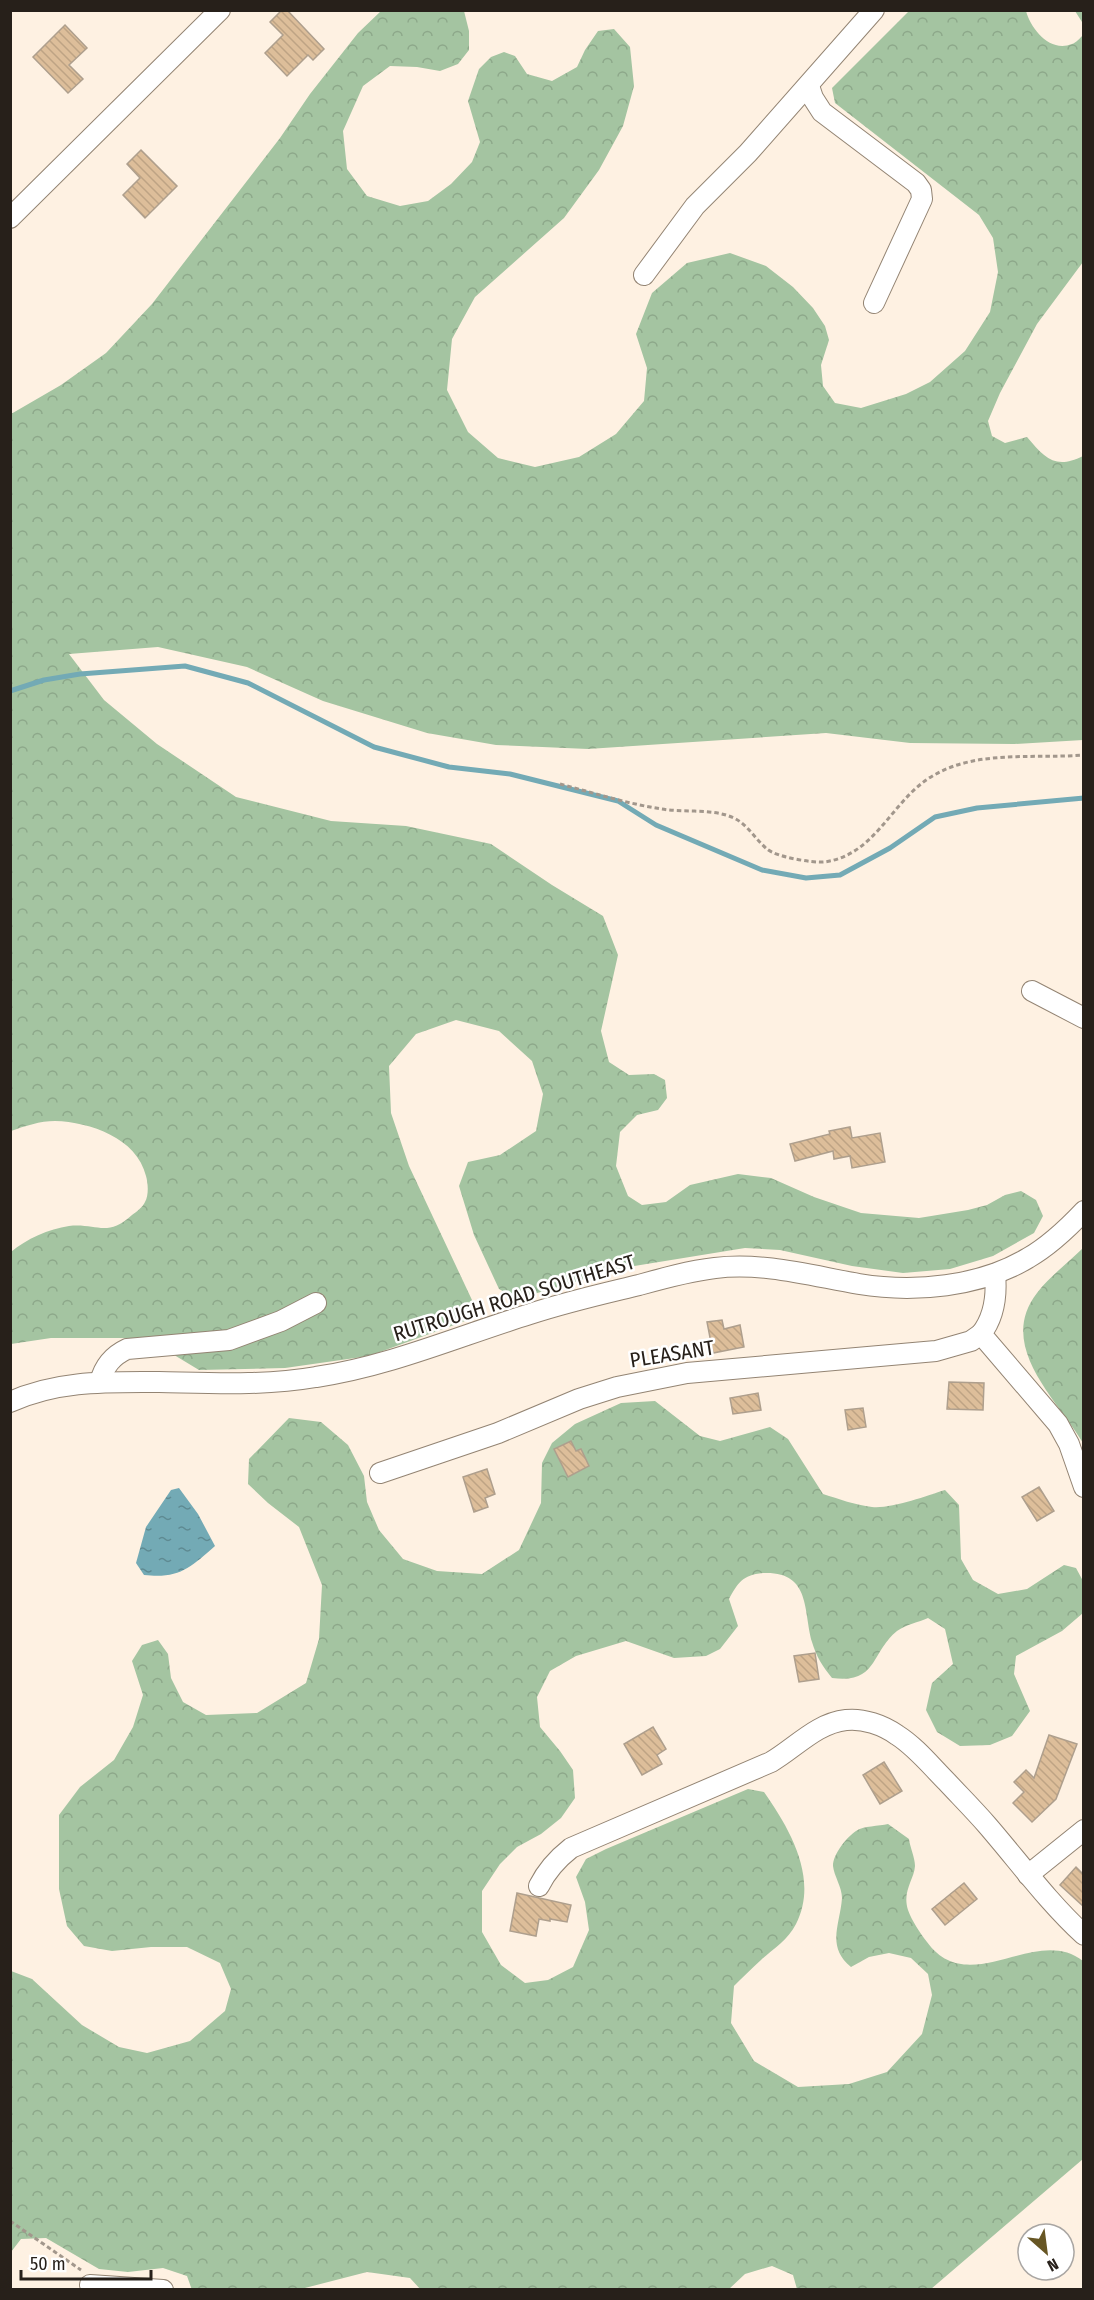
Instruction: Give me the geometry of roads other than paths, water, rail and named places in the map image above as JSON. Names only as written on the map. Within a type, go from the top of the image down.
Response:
[{"type":"street","points":[[10,218],[220,10]]},
{"type":"street","points":[[644,275],[695,206],[748,153],[874,10]]},
{"type":"street","points":[[809,86],[822,112],[916,183],[921,190],[922,199],[874,303]]},
{"type":"street","points":[[1032,991],[1083,1018]]},
{"type":"street","name":"RUTROUGH ROAD SOUTHEAST","points":[[10,1402],[47,1388],[100,1382],[234,1383],[317,1377],[431,1349],[530,1314],[584,1298],[714,1268],[767,1267],[863,1285],[904,1288],[930,1287],[971,1280],[995,1274],[1027,1259],[1050,1242],[1083,1211]]},
{"type":"street","points":[[995,1274],[993,1313],[981,1334],[1058,1424],[1069,1444],[1083,1487]]},
{"type":"street","points":[[100,1382],[109,1362],[127,1349],[229,1340],[281,1321],[316,1303]]},
{"type":"street","name":"PLEASANT","points":[[380,1473],[498,1433],[579,1399],[617,1387],[687,1373],[936,1351],[971,1341],[981,1334]]},
{"type":"street","points":[[539,1886],[545,1873],[557,1858],[571,1848],[771,1762],[789,1752],[818,1729],[846,1720],[862,1720],[896,1733],[911,1745],[986,1824],[1061,1914],[1083,1935]]},
{"type":"street","points":[[1028,1875],[1083,1830]]},
{"type":"street","points":[[90,2285],[163,2289]]},
{"type":"water","points":[[179,1488],[198,1514],[215,1546],[183,1570],[166,1575],[144,1575],[136,1563],[146,1527],[171,1490]]},
{"type":"waterway","points":[[10,691],[44,680],[80,674],[185,666],[248,683],[374,747],[449,767],[510,774],[618,801],[656,825],[762,870],[806,878],[840,875],[890,848],[935,817],[977,808],[1084,798]]}]
